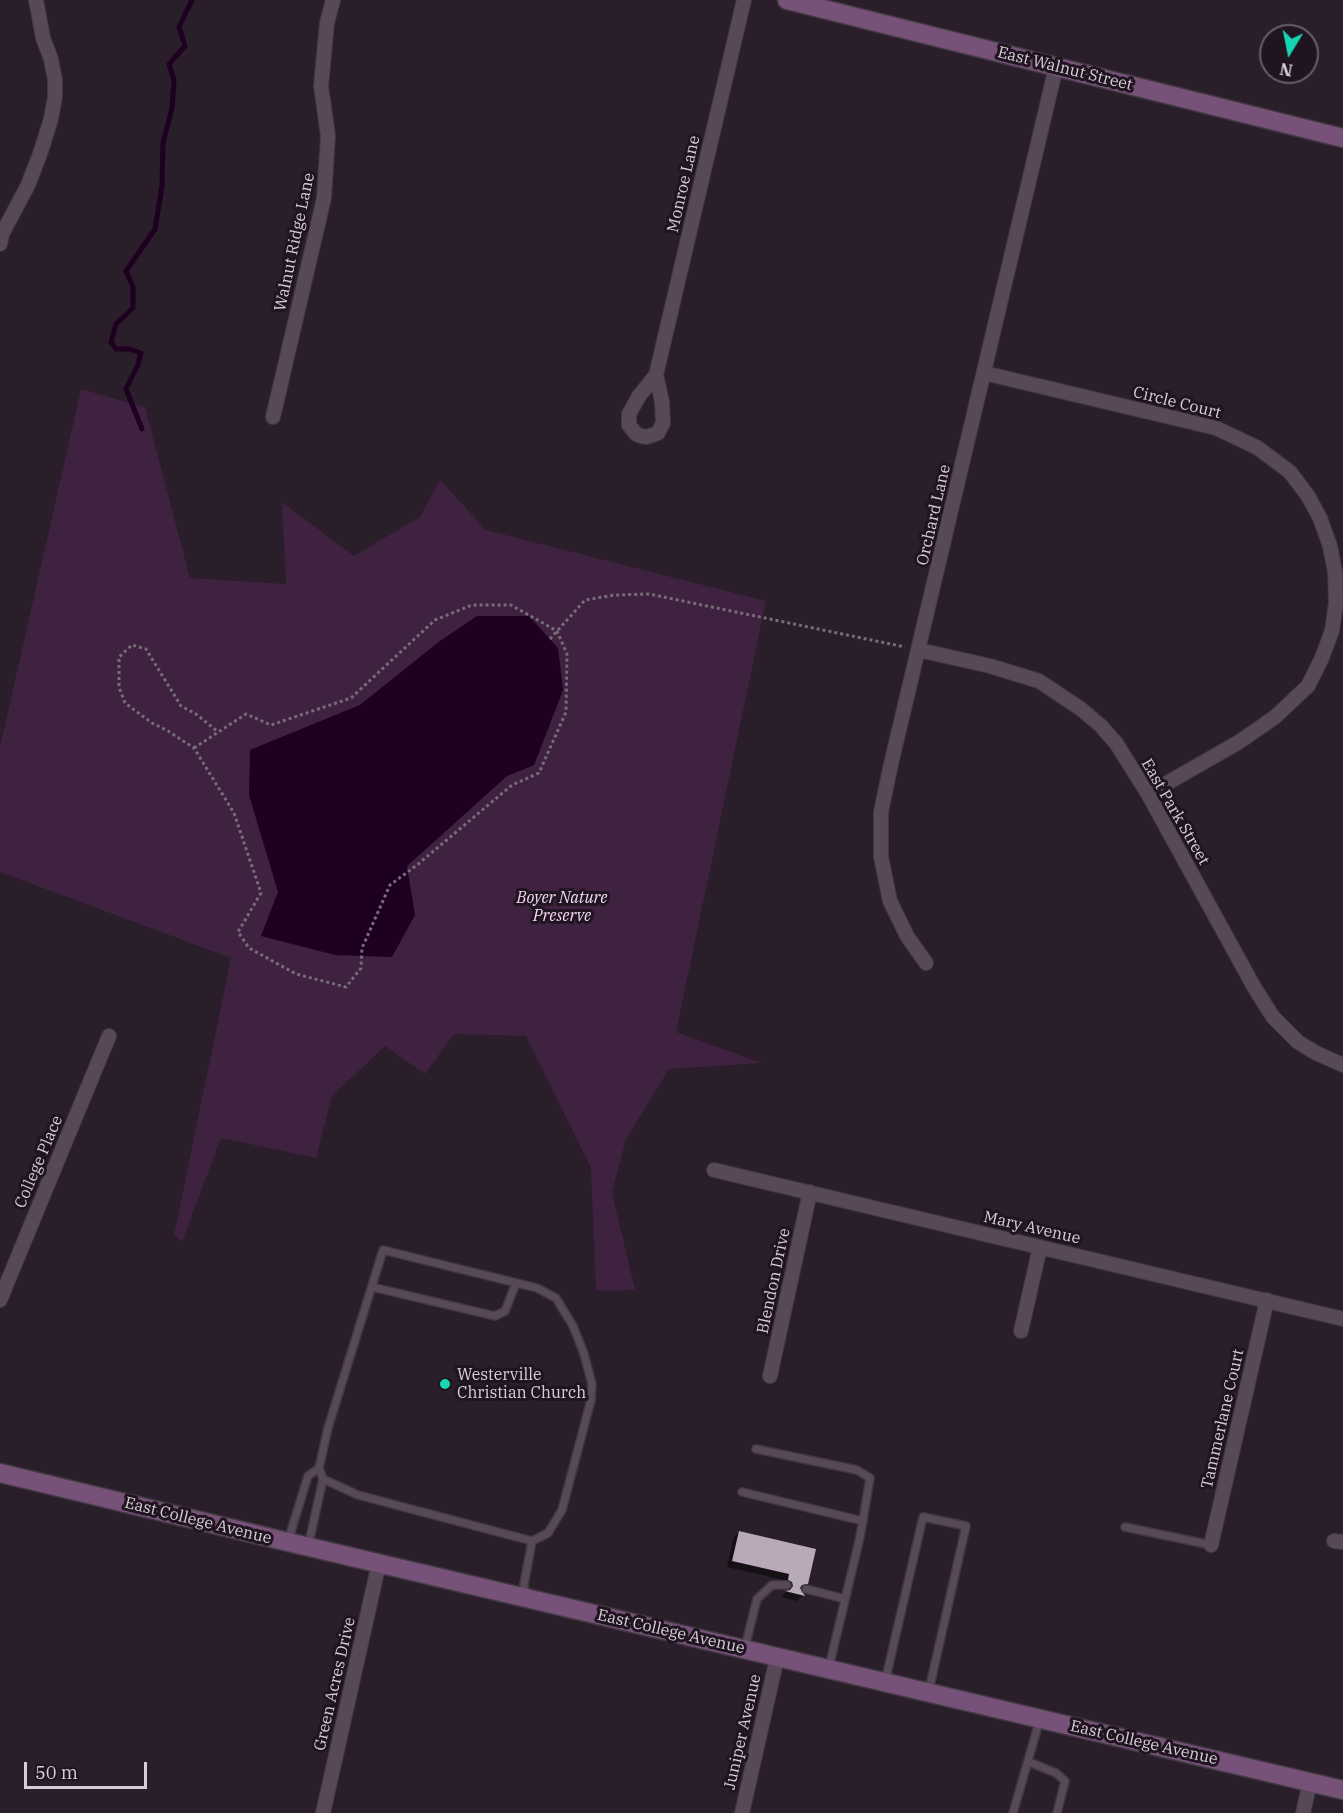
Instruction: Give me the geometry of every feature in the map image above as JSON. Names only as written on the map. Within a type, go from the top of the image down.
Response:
[{"type":"street","points":[[0,244],[2,234],[28,185],[40,154],[55,97],[51,59],[43,38],[36,0]]},
{"type":"street","name":"Walnut Ridge Lane","points":[[273,417],[324,198],[328,136],[321,86],[327,23],[333,0]]},
{"type":"street","name":"Monroe Lane","points":[[656,375],[744,0]]},
{"type":"street","name":"East Walnut Street","points":[[787,0],[1343,138]]},
{"type":"street","name":"Orchard Lane","points":[[927,963],[906,936],[890,900],[881,857],[881,812],[1056,67]]},
{"type":"street","name":"Circle Court","points":[[984,374],[1216,428],[1258,448],[1290,472],[1308,496],[1320,518],[1330,546],[1335,572],[1336,602],[1332,631],[1308,686],[1275,717],[1239,742],[1148,794]]},
{"type":"street","name":"East Park Street","points":[[919,650],[1039,681],[1101,726],[1116,743],[1148,794],[1254,987],[1273,1017],[1298,1042],[1343,1065]]},
{"type":"street","name":"College Place","points":[[0,1300],[109,1036]]},
{"type":"street","name":"Mary Avenue","points":[[714,1170],[1343,1318]]},
{"type":"street","name":"Blendon Drive","points":[[770,1376],[810,1192]]},
{"type":"street","points":[[1021,1331],[1040,1247]]},
{"type":"street","name":"Tammerlane Court","points":[[1212,1545],[1267,1300]]},
{"type":"street","name":"East College Avenue","points":[[0,1473],[1343,1790]]},
{"type":"street","name":"Green Acres Drive","points":[[322,1813],[379,1563]]},
{"type":"street","name":"Juniper Avenue","points":[[742,1813],[777,1658]]},
{"type":"street","points":[[1303,1813],[1310,1782]]},
{"type":"lane","points":[[308,1547],[323,1479],[319,1468],[328,1428],[383,1250],[537,1288],[556,1298],[573,1326],[592,1384],[591,1400],[562,1510],[548,1533],[532,1541],[358,1495],[323,1479]]},
{"type":"lane","points":[[372,1287],[495,1316],[505,1311],[516,1283]]},
{"type":"lane","points":[[756,1449],[857,1470],[870,1478],[863,1521],[828,1670]]},
{"type":"lane","points":[[288,1542],[308,1476],[319,1468]]},
{"type":"lane","points":[[742,1492],[863,1521]]},
{"type":"lane","points":[[884,1683],[923,1517],[966,1526],[928,1693]]},
{"type":"lane","points":[[1125,1527],[1212,1545]]},
{"type":"lane","points":[[526,1598],[524,1584],[532,1541]]},
{"type":"lane","points":[[744,1650],[757,1599],[772,1585],[787,1585]]},
{"type":"lane","points":[[806,1589],[845,1599]]},
{"type":"lane","points":[[1013,1813],[1040,1719]]},
{"type":"lane","points":[[1029,1762],[1056,1773],[1065,1781],[1057,1813]]},
{"type":"path","points":[[550,639],[585,600],[615,595],[649,594],[919,650]]},
{"type":"path","points":[[194,748],[246,714],[271,725],[351,698],[435,620],[472,605],[511,605],[557,631],[567,654],[566,712],[539,773],[512,785],[390,885],[362,948],[361,968],[346,987],[296,974],[249,948],[237,932],[261,893],[234,813],[194,748],[152,723],[125,703],[119,687],[119,657],[132,645],[146,650],[181,706],[196,714],[217,731]]},
{"type":"green space","name":"Boyer Nature Preserve","points":[[81,389],[145,407],[190,578],[286,584],[282,502],[354,556],[420,517],[440,480],[486,530],[766,601],[676,1032],[762,1063],[669,1069],[626,1139],[612,1192],[635,1290],[596,1291],[591,1168],[526,1036],[454,1034],[425,1074],[385,1046],[332,1096],[316,1158],[221,1138],[182,1242],[174,1235],[231,958],[0,872],[0,747]],"holes":[[[440,641],[563,690],[534,765],[507,776],[406,866],[415,915],[261,936],[278,893],[251,750],[360,705]]]},
{"type":"shaded area","points":[[477,616],[529,616],[558,648],[563,690],[534,765],[507,776],[407,866],[415,915],[392,957],[335,955],[261,936],[278,892],[249,795],[250,750],[360,705],[440,641]]},
{"type":"building","points":[[739,1531],[816,1549],[808,1584],[800,1588],[805,1596],[785,1591],[790,1590],[793,1586],[788,1580],[789,1574],[732,1561]]},
{"type":"waterway","points":[[142,429],[126,389],[138,365],[141,353],[129,349],[116,349],[111,342],[116,324],[133,308],[133,287],[126,271],[155,229],[162,186],[163,143],[172,108],[174,80],[169,64],[185,46],[179,27],[192,0]]},
{"type":"place","name":"Westerville Christian Church","points":[[445,1384]]}]
